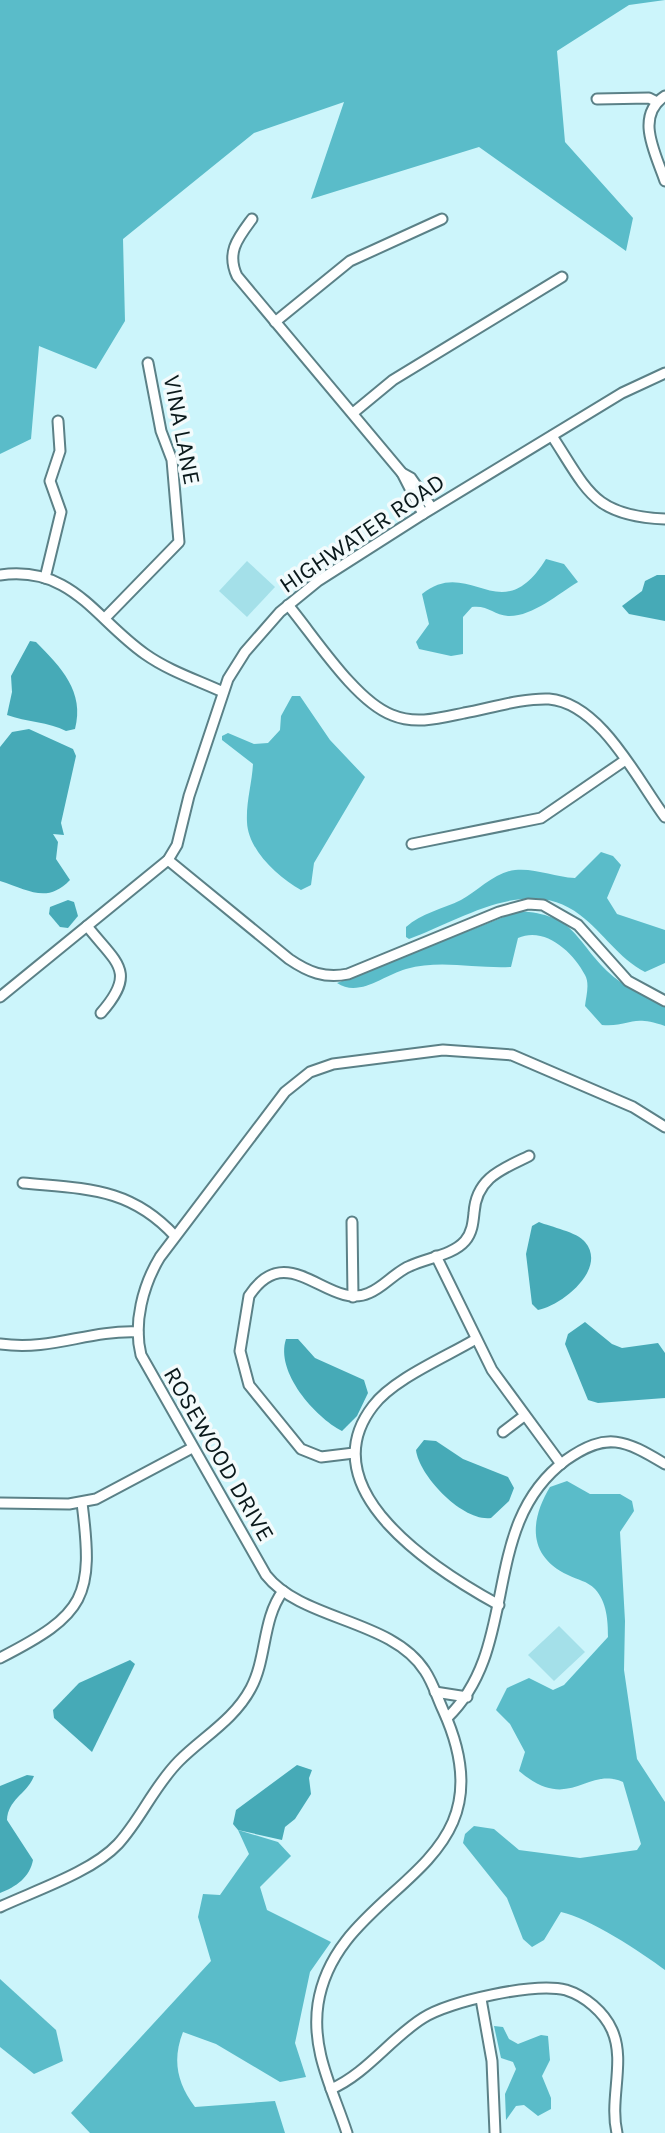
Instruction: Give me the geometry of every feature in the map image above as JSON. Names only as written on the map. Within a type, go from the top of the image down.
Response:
[{"type":"street","points":[[597,99],[661,99],[648,120],[648,129],[665,181]]},
{"type":"street","points":[[252,219],[233,247],[233,267],[275,322],[402,473],[411,478],[427,511]]},
{"type":"street","points":[[275,322],[350,261],[442,219]]},
{"type":"street","points":[[353,413],[393,380],[562,277]]},
{"type":"street","name":"VINA LANE","points":[[105,618],[179,542],[172,460],[161,431],[148,363]]},
{"type":"street","name":"HIGHWATER ROAD","points":[[168,860],[177,845],[223,692],[245,652],[288,605],[318,581],[427,511],[622,393],[665,373]]},
{"type":"street","points":[[45,578],[61,512],[50,481],[60,451],[58,421]]},
{"type":"street","points":[[552,436],[606,508],[629,517],[665,519]]},
{"type":"street","points":[[0,575],[45,578],[82,596],[149,657],[223,692]]},
{"type":"street","points":[[288,605],[363,694],[392,715],[427,720],[538,699],[559,701],[591,717],[665,817]]},
{"type":"street","points":[[412,844],[541,818],[624,761]]},
{"type":"street","points":[[0,997],[168,860],[289,959],[311,972],[336,977],[348,974],[499,912],[528,904],[543,905],[578,925],[628,981],[665,1001]]},
{"type":"street","points":[[87,926],[119,967],[122,977],[117,995],[101,1013]]},
{"type":"street","name":"ROSEWOOD DRIVE","points":[[347,2133],[318,2050],[316,2016],[321,1988],[332,1962],[349,1939],[422,1867],[451,1826],[462,1777],[458,1745],[425,1671],[408,1652],[283,1591],[266,1575],[145,1367],[138,1332],[149,1279],[175,1236],[293,1083],[333,1064],[443,1050],[497,1052],[560,1073],[633,1107],[665,1127]]},
{"type":"street","points":[[354,1453],[321,1457],[301,1449],[249,1385],[240,1351],[249,1296],[271,1278],[297,1273],[341,1296],[367,1294],[408,1266],[466,1240],[473,1227],[476,1197],[486,1180],[529,1156]]},
{"type":"street","points":[[23,1183],[108,1192],[143,1207],[175,1236]]},
{"type":"street","points":[[352,1222],[353,1297]]},
{"type":"street","points":[[436,1256],[476,1339],[524,1416],[561,1464]]},
{"type":"street","points":[[0,1344],[43,1346],[110,1332],[138,1332]]},
{"type":"street","points":[[476,1339],[381,1397],[361,1424],[354,1453],[361,1482],[403,1541],[448,1574],[499,1605]]},
{"type":"street","points":[[503,1432],[524,1416]]},
{"type":"street","points":[[447,1718],[467,1697],[499,1605],[511,1537],[518,1517],[536,1488],[583,1448],[609,1440],[629,1444],[665,1464]]},
{"type":"street","points":[[0,1503],[82,1503],[114,1492],[192,1448]]},
{"type":"street","points":[[0,1658],[55,1627],[77,1600],[89,1563],[82,1503]]},
{"type":"street","points":[[0,1907],[92,1863],[114,1848],[130,1831],[177,1763],[243,1701],[256,1677],[274,1605],[283,1591]]},
{"type":"street","points":[[435,1692],[467,1697]]},
{"type":"street","points":[[331,2089],[348,2080],[423,2018],[459,2003],[554,1988],[578,1995],[598,2010],[616,2041],[613,2114],[617,2133]]},
{"type":"street","points":[[481,1999],[493,2070],[495,2133]]},
{"type":"shaded area","points":[[0,0],[665,0],[629,5],[557,51],[565,142],[633,218],[626,251],[479,147],[311,199],[344,102],[254,133],[123,239],[125,321],[96,369],[39,346],[31,439],[0,454]]},
{"type":"shaded area","points":[[546,559],[564,564],[578,582],[526,613],[508,616],[482,607],[472,607],[463,617],[463,654],[451,656],[419,649],[416,642],[429,624],[422,594],[439,584],[455,582],[500,592],[514,590],[530,580]]},
{"type":"shaded area","points":[[247,561],[275,587],[247,617],[219,591]]},
{"type":"shaded area","points":[[665,575],[665,621],[629,614],[622,606],[642,591],[645,581]]},
{"type":"shaded area","points":[[30,641],[36,642],[45,651],[69,681],[77,703],[75,729],[66,731],[7,715],[12,692],[11,676]]},
{"type":"shaded area","points":[[292,696],[300,696],[330,740],[365,777],[314,863],[311,885],[301,890],[274,870],[253,843],[247,815],[253,764],[222,740],[222,736],[228,733],[254,744],[268,743],[280,730],[281,716]]},
{"type":"shaded area","points":[[29,729],[73,749],[76,756],[61,823],[64,835],[53,834],[58,842],[56,859],[70,880],[53,892],[45,893],[0,881],[0,747],[12,732]]},
{"type":"shaded area","points":[[601,852],[613,856],[621,865],[607,898],[617,914],[665,930],[665,963],[645,972],[627,960],[580,915],[560,903],[539,899],[494,904],[409,939],[406,937],[406,927],[412,922],[461,900],[501,874],[523,870],[575,878]]},
{"type":"shaded area","points":[[68,900],[74,902],[78,916],[68,928],[60,927],[49,914],[50,907]]},
{"type":"shaded area","points":[[519,911],[552,917],[571,930],[613,977],[665,1005],[665,1026],[637,1021],[602,1025],[585,1006],[587,982],[580,966],[557,943],[538,935],[518,938],[511,967],[419,966],[363,987],[345,987],[337,983]]},
{"type":"shaded area","points":[[539,1222],[581,1238],[591,1253],[591,1263],[579,1285],[569,1294],[538,1310],[532,1304],[526,1254],[532,1226]]},
{"type":"shaded area","points":[[585,1322],[612,1344],[622,1348],[658,1343],[665,1353],[665,1398],[598,1403],[588,1400],[565,1344],[568,1334]]},
{"type":"shaded area","points":[[286,1339],[298,1339],[315,1358],[364,1380],[368,1393],[357,1416],[342,1431],[320,1415],[292,1379],[284,1352]]},
{"type":"shaded area","points":[[424,1440],[436,1441],[463,1459],[508,1477],[514,1488],[509,1501],[491,1518],[468,1513],[456,1505],[434,1484],[419,1461],[416,1450]]},
{"type":"shaded area","points":[[567,1481],[590,1494],[620,1494],[632,1501],[634,1511],[620,1532],[625,1621],[624,1670],[637,1759],[665,1802],[665,1970],[600,1928],[561,1912],[544,1940],[532,1947],[523,1939],[507,1898],[463,1843],[465,1834],[474,1826],[494,1829],[519,1850],[580,1858],[637,1850],[641,1844],[623,1782],[598,1780],[564,1789],[551,1789],[537,1783],[519,1771],[525,1752],[510,1724],[496,1710],[507,1688],[529,1678],[553,1690],[564,1685],[608,1637],[606,1612],[599,1594],[589,1584],[555,1567],[539,1548],[536,1524],[543,1499],[550,1487]]},
{"type":"shaded area","points":[[559,1626],[585,1652],[554,1681],[528,1655]]},
{"type":"shaded area","points":[[130,1660],[135,1664],[92,1752],[54,1718],[53,1710],[79,1683]]},
{"type":"shaded area","points":[[297,1765],[312,1770],[309,1778],[311,1794],[295,1819],[285,1827],[282,1840],[238,1830],[233,1824],[236,1810]]},
{"type":"shaded area","points":[[27,1775],[34,1776],[14,1802],[7,1820],[33,1860],[21,1881],[0,1893],[0,1786]]},
{"type":"shaded area","points":[[238,1830],[278,1842],[291,1856],[260,1887],[267,1910],[331,1942],[310,1972],[295,2043],[306,2077],[280,2082],[216,2044],[183,2032],[178,2052],[178,2071],[195,2107],[275,2101],[285,2133],[90,2133],[71,2113],[211,1961],[198,1917],[203,1894],[220,1895],[249,1854]]},
{"type":"shaded area","points":[[0,1979],[56,2030],[63,2061],[34,2074],[0,2047]]},
{"type":"shaded area","points":[[494,2026],[503,2027],[509,2039],[518,2044],[541,2035],[548,2036],[550,2060],[542,2076],[551,2098],[551,2109],[538,2116],[524,2105],[516,2106],[506,2120],[505,2094],[516,2069],[513,2062],[501,2058]]}]
